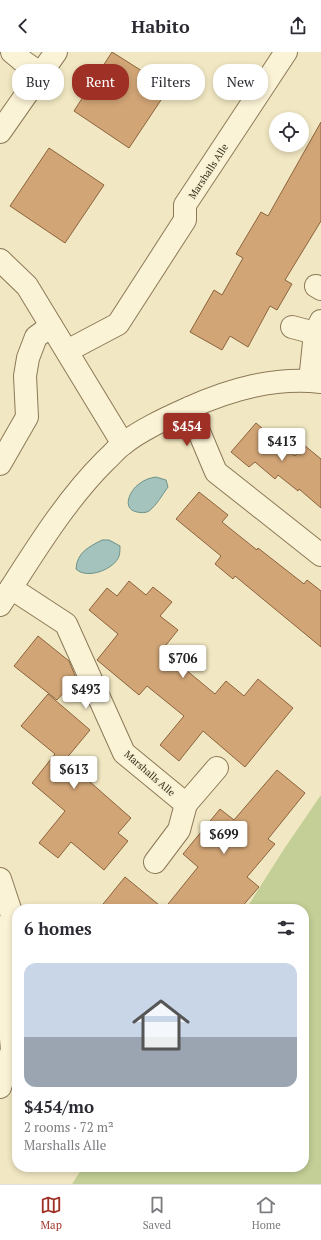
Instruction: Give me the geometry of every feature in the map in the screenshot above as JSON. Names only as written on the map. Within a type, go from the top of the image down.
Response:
[{"type":"street","points":[[12,52],[27,64]]},
{"type":"street","points":[[47,64],[56,52]]},
{"type":"street","name":"Marshalls Alle","points":[[67,351],[118,324],[186,220],[185,205],[286,52]]},
{"type":"street","points":[[0,132],[22,100]]},
{"type":"street","points":[[0,260],[27,286],[123,444]]},
{"type":"street","points":[[0,464],[27,417],[25,376],[28,358],[36,337],[51,326]]},
{"type":"street","points":[[292,327],[318,327]]},
{"type":"street","name":"Marshalls Alle","points":[[186,804],[124,753],[66,624],[6,597],[52,526],[90,476],[123,444],[166,418],[207,400],[240,388],[281,382],[316,381],[318,327]]},
{"type":"street","points":[[189,408],[216,472],[321,555]]},
{"type":"street","points":[[155,862],[180,830],[186,804],[217,768]]},
{"type":"street","points":[[0,879],[12,915],[3,947],[12,1050],[0,1087]]},
{"type":"green space","points":[[321,795],[321,1184],[72,1184],[80,1172],[309,1172],[309,904],[249,904]]},
{"type":"water","points":[[156,477],[166,480],[168,487],[159,500],[148,512],[140,513],[132,510],[128,503],[133,490],[143,481]]},
{"type":"water","points":[[102,540],[109,540],[120,546],[119,555],[116,561],[107,569],[100,572],[87,573],[76,569],[81,554]]},
{"type":"building","points":[[112,52],[137,68],[137,100],[161,100],[129,148],[74,111],[81,100],[129,100],[129,64],[104,64]]},
{"type":"building","points":[[321,122],[321,221],[285,280],[292,284],[277,310],[270,306],[248,347],[230,336],[222,350],[190,332],[214,290],[222,295],[243,258],[236,254],[261,212],[268,216],[304,152],[309,152],[309,143]]},
{"type":"building","points":[[49,148],[104,185],[65,243],[10,206]]},
{"type":"building","points":[[256,423],[295,456],[304,445],[321,459],[321,508],[299,489],[298,491],[278,475],[275,479],[255,462],[249,467],[231,452]]},
{"type":"building","points":[[199,492],[228,515],[222,522],[257,550],[258,548],[304,584],[307,580],[321,591],[321,647],[235,576],[233,579],[215,564],[221,556],[176,519]]},
{"type":"building","points":[[129,581],[146,595],[153,587],[172,602],[160,616],[178,630],[166,645],[184,660],[180,665],[215,694],[226,681],[244,696],[258,679],[293,708],[245,767],[203,731],[179,761],[160,745],[184,716],[147,686],[139,695],[97,660],[118,634],[89,610],[107,588],[117,596]]},
{"type":"building","points":[[38,636],[69,661],[76,678],[57,700],[14,666]]},
{"type":"building","points":[[48,694],[90,730],[65,760],[131,818],[118,833],[128,841],[104,870],[71,842],[58,858],[39,843],[65,811],[32,783],[55,754],[21,726]]},
{"type":"building","points":[[277,770],[305,793],[268,839],[275,844],[247,877],[259,887],[244,904],[168,904],[198,867],[183,854],[220,809],[234,820]]},
{"type":"building","points":[[125,877],[158,904],[103,904]]}]
